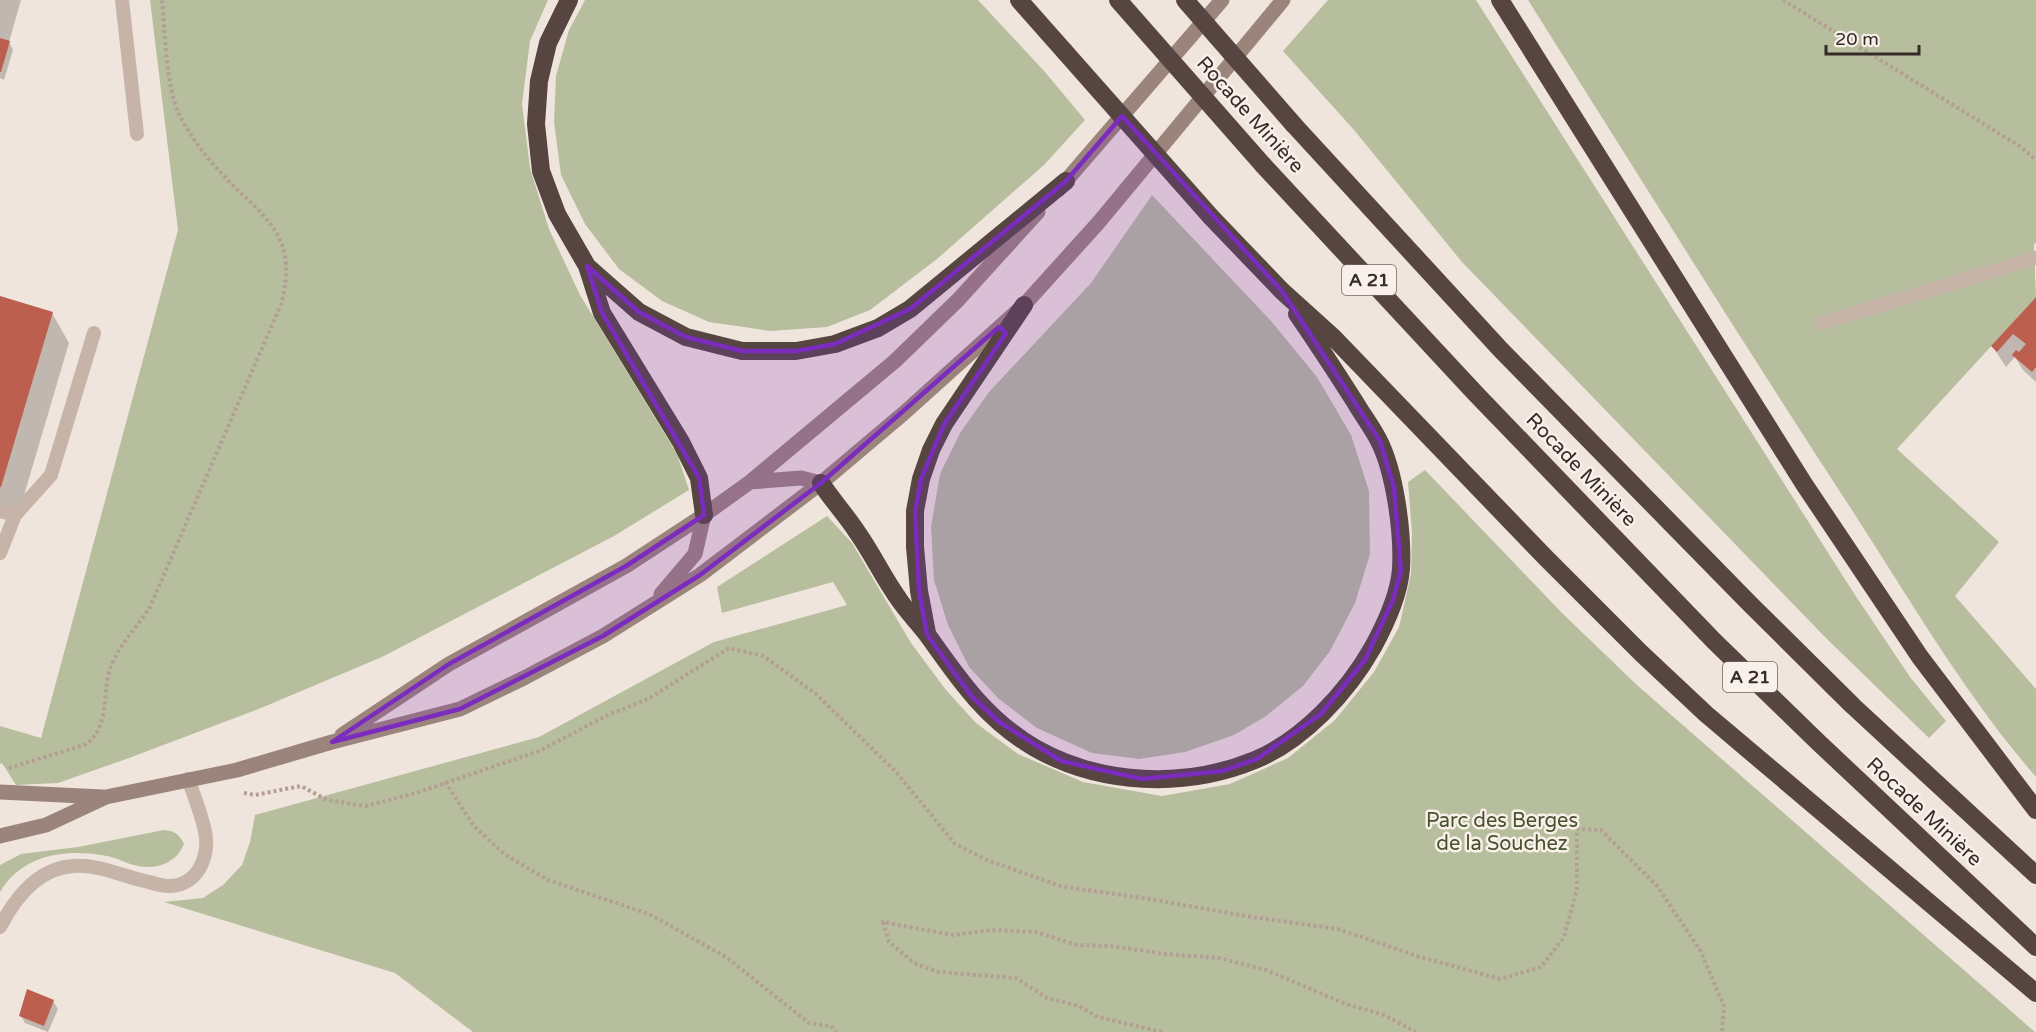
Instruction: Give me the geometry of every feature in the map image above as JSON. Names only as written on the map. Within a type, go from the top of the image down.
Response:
[{"type":"highway","points":[[569,0],[548,43],[539,81],[536,124],[541,171],[557,214],[587,266],[602,312],[681,442],[699,478],[704,515]]},
{"type":"highway","points":[[1019,0],[1211,217],[1282,291],[1334,338],[1546,558],[1682,691],[2036,993]]},
{"type":"highway","name":"Rocade Minière","points":[[1118,0],[1263,165],[1484,403],[1714,641],[2036,947]]},
{"type":"highway","name":"Rocade Minière","points":[[1185,0],[1294,125],[1501,350],[1853,706],[2036,875]]},
{"type":"highway","points":[[1500,0],[1804,484],[1920,657],[2036,810]]},
{"type":"highway","points":[[587,266],[639,312],[686,337],[742,351],[796,351],[825,346],[878,328],[909,309],[1066,181]]},
{"type":"highway","points":[[821,483],[856,531],[899,600],[927,634],[971,696],[999,722],[1034,747],[1061,761],[1106,774],[1142,779],[1180,778],[1223,771],[1257,759],[1288,741],[1321,714],[1344,690],[1365,660],[1380,632],[1393,600],[1401,571],[1400,533],[1394,487],[1380,441],[1282,291]]},
{"type":"highway","points":[[927,634],[919,591],[915,547],[915,511],[921,479],[931,450],[944,424],[1024,305]]},
{"type":"main road","points":[[332,742],[449,664],[626,566],[704,515],[750,482],[895,361],[958,300],[1066,181],[1221,0]]},
{"type":"main road","points":[[0,836],[46,825],[106,797],[237,770],[332,742],[460,709],[603,636],[700,575],[821,483],[904,413],[1024,305],[1115,204],[1278,4]]},
{"type":"main road","points":[[750,482],[801,478],[821,483]]},
{"type":"main road","points":[[651,605],[694,554],[704,515]]},
{"type":"main road","points":[[0,792],[106,797]]},
{"type":"lane","points":[[122,0],[137,134]]},
{"type":"lane","points":[[1822,323],[2036,258]]},
{"type":"lane","points":[[0,553],[15,515],[51,476],[94,333]]},
{"type":"lane","points":[[0,511],[15,515]]},
{"type":"lane","points":[[0,927],[11,905],[30,884],[52,872],[72,866],[101,868],[171,886],[185,882],[196,874],[203,862],[206,845],[205,828],[188,779]]},
{"type":"path","points":[[0,770],[84,746],[99,730],[110,669],[120,648],[150,607],[282,302],[287,276],[285,255],[279,237],[263,215],[225,177],[198,145],[178,112],[170,79],[162,0]]},
{"type":"path","points":[[1783,0],[2020,147],[2036,160]]},
{"type":"path","points":[[233,790],[255,795],[301,786],[327,801],[366,806],[419,792],[539,751],[608,715],[648,699],[729,648],[763,656],[816,694],[897,773],[955,844],[987,860],[1060,886],[1149,898],[1252,917],[1338,928],[1417,956],[1500,978],[1541,967],[1564,937],[1577,889],[1577,829],[1600,830],[1657,886],[1700,950],[1724,1006],[1722,1032]]},
{"type":"path","points":[[446,782],[474,826],[504,854],[548,880],[649,914],[726,957],[809,1023],[831,1026],[836,1032]]},
{"type":"path","points":[[1162,1032],[1098,1017],[1079,1006],[1047,998],[1016,978],[938,972],[914,963],[889,942],[883,922],[953,935],[992,930],[1036,932],[1077,945],[1111,946],[1165,954],[1219,958],[1266,970],[1346,1004],[1384,1014],[1416,1032]]},
{"type":"highlighted area","points":[[1122,116],[1282,291],[1380,441],[1394,487],[1401,571],[1393,600],[1365,660],[1321,714],[1257,759],[1223,771],[1142,779],[1061,761],[999,722],[971,696],[927,635],[919,591],[915,511],[921,479],[944,424],[1006,333],[999,327],[821,483],[700,575],[603,636],[460,709],[332,742],[449,664],[626,566],[704,515],[699,478],[602,313],[587,266],[639,312],[686,337],[742,351],[796,351],[835,344],[910,309],[1066,181]]},
{"type":"green space","points":[[150,0],[548,0],[530,41],[522,104],[530,168],[549,229],[580,295],[677,454],[689,490],[614,536],[382,657],[261,708],[58,783],[16,785],[2,763],[0,764],[0,726],[41,738],[178,230]]},
{"type":"green space","points":[[585,0],[978,0],[1045,72],[1085,120],[1044,165],[937,259],[870,310],[827,327],[770,331],[709,322],[662,301],[619,269],[585,224],[561,175],[554,122],[556,76],[569,30]]},
{"type":"green space","points":[[1328,0],[1476,0],[1855,595],[1910,677],[1946,721],[1929,738],[1826,638],[1462,262],[1354,130],[1283,51]]},
{"type":"green space","points":[[1528,0],[2036,0],[2036,243],[2034,244],[2036,297],[1897,449],[1999,542],[1955,596],[2036,689],[2036,777],[1985,712],[1937,644]]},
{"type":"green space","points":[[1152,195],[1271,321],[1317,377],[1351,435],[1369,491],[1370,554],[1355,603],[1330,651],[1303,686],[1266,716],[1234,735],[1185,752],[1139,759],[1092,753],[1037,728],[999,699],[969,667],[948,625],[934,580],[931,527],[940,474],[960,433],[989,392],[1091,283]]},
{"type":"green space","name":"Parc des Berges de la Souchez","points":[[1425,470],[1562,613],[1638,686],[2035,1032],[473,1032],[395,973],[164,902],[203,898],[223,885],[242,865],[250,842],[255,815],[539,737],[714,642],[847,605],[833,582],[722,613],[717,587],[827,516],[852,543],[911,643],[946,690],[976,723],[1018,754],[1083,782],[1162,796],[1230,784],[1288,758],[1335,720],[1374,672],[1399,627],[1411,574],[1412,533],[1408,482]]},
{"type":"green space","points":[[164,830],[176,834],[184,844],[177,856],[159,866],[145,867],[92,854],[61,854],[33,862],[20,869],[0,892],[0,865],[21,854],[78,847]]},
{"type":"building","points":[[0,38],[10,41],[1,72],[0,72]]},
{"type":"building","points":[[0,296],[53,312],[1,487],[0,487]]},
{"type":"building","points":[[2036,297],[2036,367],[2032,372],[2012,355],[2016,350],[2019,352],[2026,344],[2013,334],[1997,352],[1991,346]]},
{"type":"building","points":[[27,989],[54,1000],[44,1026],[19,1016]]}]
